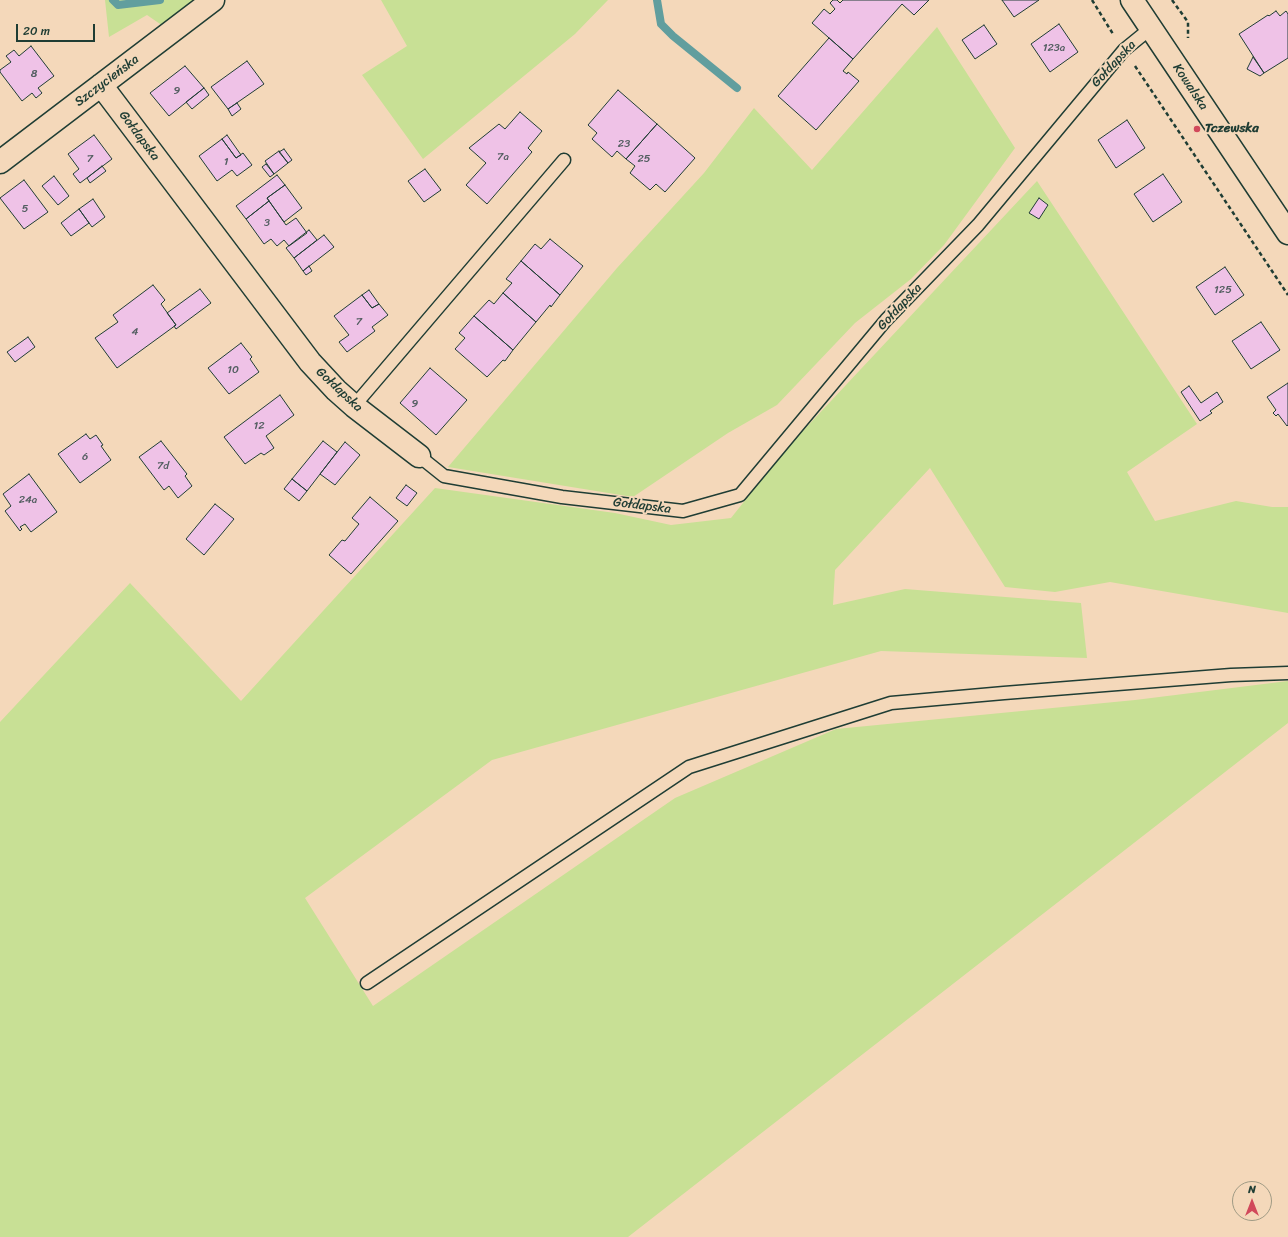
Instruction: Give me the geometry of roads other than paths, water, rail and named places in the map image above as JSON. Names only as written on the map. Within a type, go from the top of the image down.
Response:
[{"type":"street","name":"Szczycieńska","points":[[0,162],[213,0]]},
{"type":"street","name":"Kowalska","points":[[1132,0],[1288,233]]},
{"type":"street","name":"Gołdapska","points":[[102,85],[310,362],[336,390],[354,406],[419,456]]},
{"type":"lane","name":"Gołdapska","points":[[419,456],[444,476],[569,498],[683,511],[740,495],[886,320],[978,225],[1124,50],[1151,28]]},
{"type":"lane","points":[[354,406],[564,160]]},
{"type":"lane","points":[[367,983],[689,767],[891,703],[1231,675],[1288,673]]},
{"type":"waterway","points":[[113,0],[118,5],[160,0]]},
{"type":"waterway","points":[[657,0],[661,24],[673,36],[737,88]]},
{"type":"place","name":"Tczewska","points":[[1197,129]]}]
